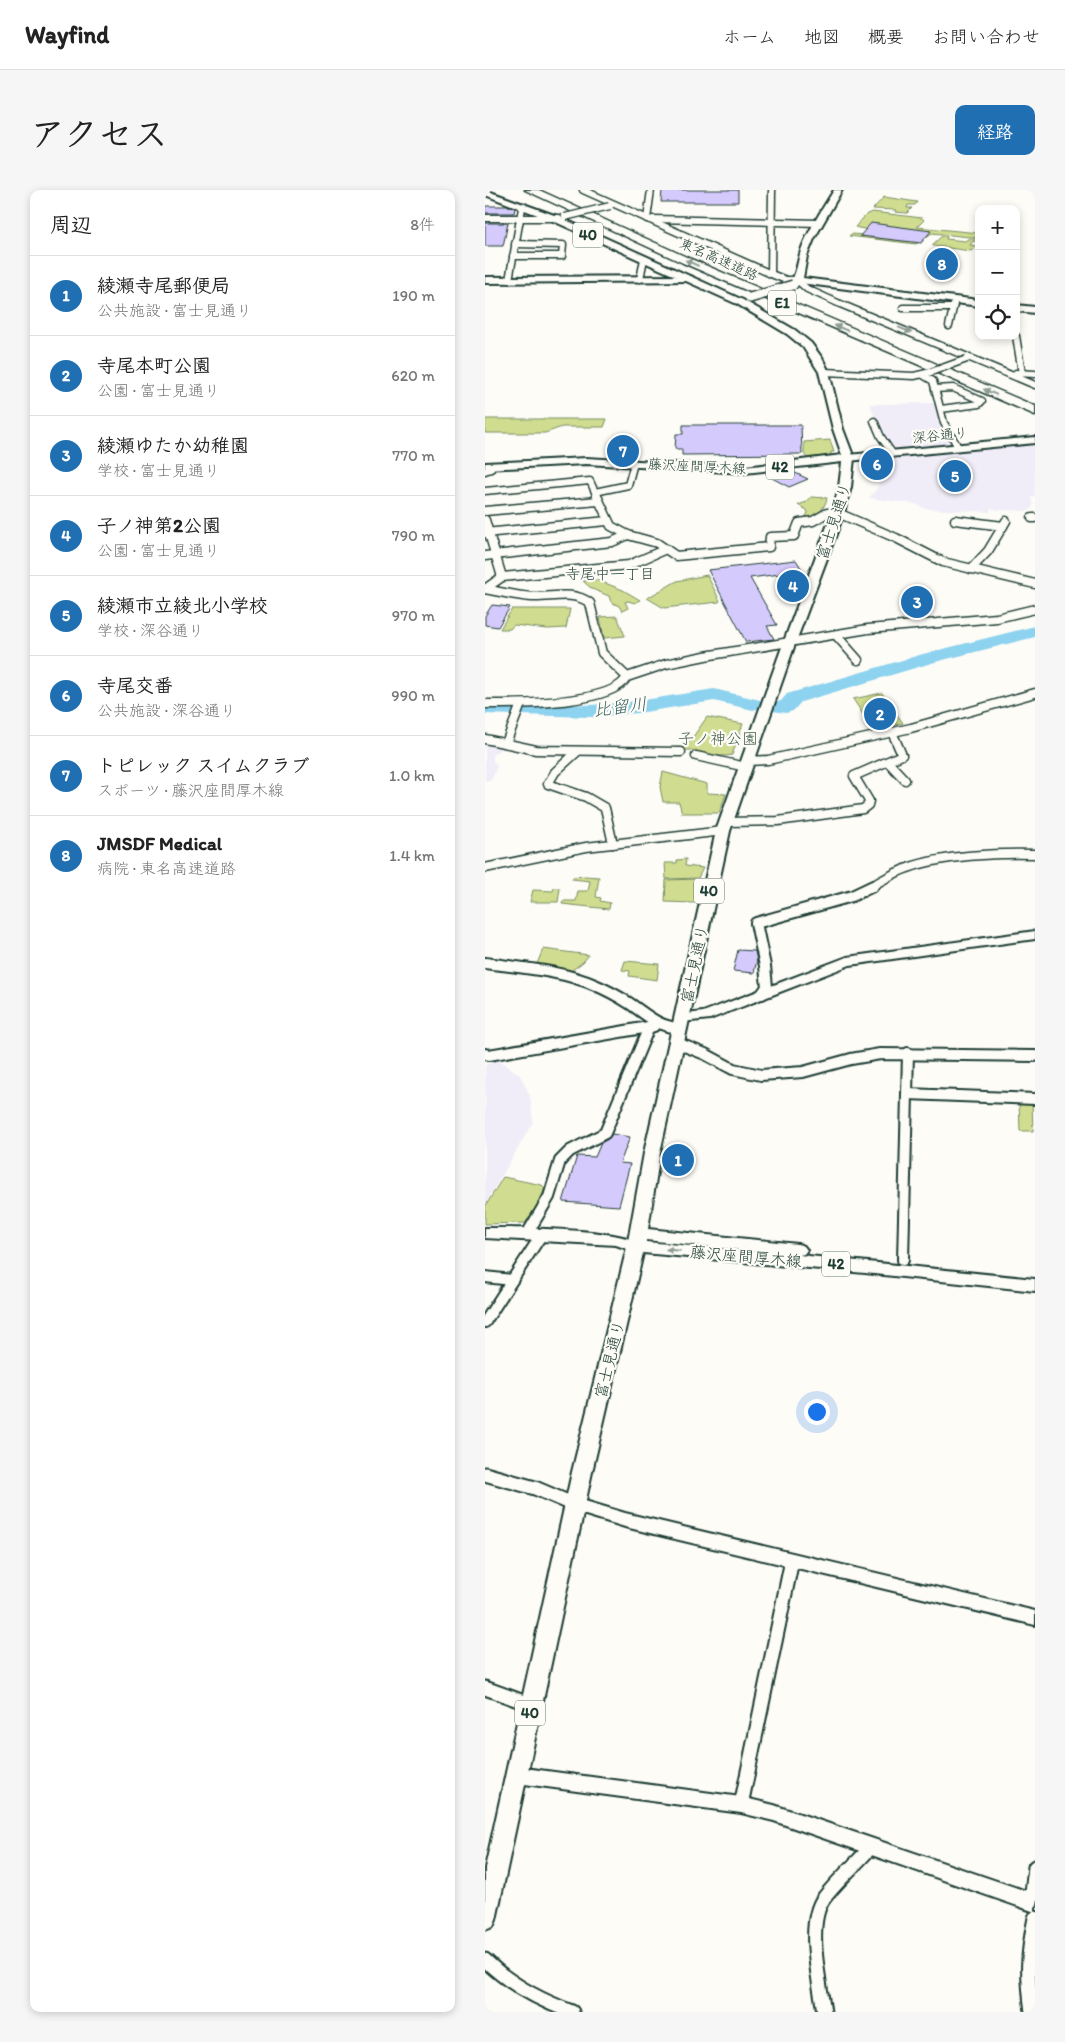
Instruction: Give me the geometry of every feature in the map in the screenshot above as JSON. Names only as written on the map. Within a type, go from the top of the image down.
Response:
[{"type":"highway","name":"東名高速道路","points":[[530,190],[704,269],[1035,411]]},
{"type":"highway","name":"東名高速道路","points":[[555,190],[1035,397]]},
{"type":"main road","name":"富士見通り","points":[[485,192],[553,218],[690,279],[740,302],[791,332],[817,358],[824,372],[838,429],[848,458],[845,487],[838,513],[789,644],[725,827],[652,1153],[637,1240],[575,1506],[486,1913]]},
{"type":"main road","name":"藤沢座間厚木線","points":[[487,468],[586,461],[745,470],[848,458]]},
{"type":"main road","name":"藤沢座間厚木線","points":[[637,1240],[903,1260],[1035,1274]]},
{"type":"main road","name":"藤沢座間厚木線","points":[[637,1240],[1035,1285]]},
{"type":"street","points":[[583,190],[612,205],[771,274],[1035,385]]},
{"type":"street","points":[[647,219],[651,190]]},
{"type":"street","points":[[771,274],[772,190]]},
{"type":"street","points":[[795,283],[801,276],[802,257],[838,190]]},
{"type":"street","points":[[485,218],[565,217],[612,205]]},
{"type":"street","points":[[509,280],[519,218],[524,206]]},
{"type":"street","points":[[647,219],[819,223]]},
{"type":"street","points":[[513,256],[562,256],[563,245],[515,244]]},
{"type":"street","points":[[640,279],[644,259]]},
{"type":"street","points":[[485,280],[690,279]]},
{"type":"street","points":[[740,302],[795,283],[953,304]]},
{"type":"street","points":[[903,308],[975,303]]},
{"type":"street","points":[[949,326],[953,304]]},
{"type":"street","points":[[1020,308],[1035,310]]},
{"type":"street","points":[[1017,340],[1022,373]]},
{"type":"street","points":[[824,372],[923,375],[970,358]]},
{"type":"street","points":[[1008,373],[1035,374]]},
{"type":"street","points":[[923,375],[933,381],[944,423],[958,447]]},
{"type":"street","points":[[935,389],[953,388],[983,401],[979,404],[941,409]]},
{"type":"street","points":[[874,421],[891,453]]},
{"type":"street","name":"深谷通り","points":[[848,458],[1035,440]]},
{"type":"street","points":[[595,492],[628,485],[634,463]]},
{"type":"street","points":[[485,491],[590,481],[597,501],[611,526],[629,535],[657,543],[676,556],[769,547],[770,537],[794,536],[799,523],[813,521],[827,513],[838,513],[896,538],[943,562],[996,573],[1035,584]]},
{"type":"street","points":[[485,511],[597,501]]},
{"type":"street","points":[[485,520],[487,533],[502,577]]},
{"type":"street","points":[[955,520],[1005,523],[988,551],[971,569]]},
{"type":"street","points":[[487,533],[607,521]]},
{"type":"street","points":[[485,556],[612,542],[629,535]]},
{"type":"street","points":[[627,677],[602,653],[590,604],[586,600],[569,594],[539,597],[485,589],[502,577],[629,564],[666,549]]},
{"type":"street","points":[[485,704],[519,708],[585,697],[613,691],[623,684],[627,677],[647,669],[686,660],[877,628],[998,618],[1035,609]]},
{"type":"street","points":[[836,635],[858,660]]},
{"type":"street","points":[[696,756],[747,764],[961,715],[1035,693]]},
{"type":"street","points":[[505,743],[519,708]]},
{"type":"street","points":[[485,868],[579,849],[744,823],[809,818],[863,809],[868,805],[869,801],[854,776],[902,755],[892,732]]},
{"type":"street","points":[[485,739],[526,749],[681,752]]},
{"type":"street","points":[[578,751],[555,772],[548,784],[586,796],[605,808],[613,844]]},
{"type":"street","points":[[888,762],[905,780]]},
{"type":"street","points":[[762,994],[767,987],[765,966],[756,923],[852,896],[907,868],[997,853],[1035,854]]},
{"type":"street","points":[[680,1030],[705,1016],[847,961],[1035,935]]},
{"type":"street","points":[[485,963],[535,969],[575,977],[607,990],[625,1000],[653,1026]]},
{"type":"street","points":[[485,1322],[512,1280],[534,1234],[549,1197],[560,1161],[570,1151],[605,1133],[653,1026]]},
{"type":"street","points":[[485,1054],[489,1055],[653,1026],[680,1030],[705,1054],[733,1069],[761,1075],[803,1072],[851,1059],[880,1054],[1035,1056]]},
{"type":"street","points":[[903,1260],[908,1053]]},
{"type":"street","points":[[907,1094],[1035,1099]]},
{"type":"street","points":[[485,1233],[637,1240]]},
{"type":"street","points":[[485,1277],[512,1280]]},
{"type":"street","points":[[485,1474],[535,1488],[575,1506],[625,1520],[1035,1618]]},
{"type":"street","points":[[741,1805],[792,1560]]},
{"type":"street","points":[[485,1688],[531,1705]]},
{"type":"street","points":[[517,1774],[741,1805],[775,1813],[1034,1908]]},
{"type":"street","points":[[824,2012],[815,1943],[817,1913],[823,1899],[871,1847]]},
{"type":"street","points":[[1032,2012],[1027,1977],[1028,1951],[1034,1908],[1035,1867]]},
{"type":"street","points":[[485,1960],[527,1993],[544,2002],[572,2012]]},
{"type":"shaded area","points":[[937,403],[954,443],[892,450],[884,439],[870,404]]},
{"type":"shaded area","points":[[1035,443],[1035,496],[1031,497],[1033,506],[1029,511],[991,508],[990,512],[926,509],[915,504],[869,498],[877,489],[879,483],[878,479],[870,472],[885,472],[886,458]]},
{"type":"shaded area","points":[[485,740],[505,747],[493,754],[493,761],[497,766],[490,781],[485,781]]},
{"type":"shaded area","points":[[499,1060],[520,1075],[530,1096],[533,1122],[485,1205],[485,1065]]},
{"type":"green space","points":[[884,197],[917,202],[915,205],[908,205],[907,208],[912,208],[907,213],[895,212],[896,210],[873,209]]},
{"type":"green space","points":[[872,212],[922,218],[924,220],[917,227],[975,233],[975,238],[932,233],[916,244],[849,236],[851,234],[864,235],[868,230],[855,227],[867,214]]},
{"type":"green space","points":[[942,236],[947,236],[946,239],[965,241],[975,239],[970,245],[975,246],[971,251],[932,245]]},
{"type":"green space","points":[[485,419],[607,419],[604,427],[562,427],[545,433],[485,433]]},
{"type":"green space","points":[[830,440],[834,452],[831,452],[831,455],[808,459],[804,454],[804,442]]},
{"type":"green space","points":[[811,497],[827,498],[819,513],[804,519],[808,513],[807,510],[798,505],[807,502]]},
{"type":"green space","points":[[707,575],[719,602],[664,608],[647,598],[677,581]]},
{"type":"green space","points":[[597,580],[623,590],[640,600],[635,603],[625,602],[628,608],[622,611],[619,606],[611,602],[609,596],[592,589],[583,581]]},
{"type":"green space","points":[[512,609],[570,609],[566,628],[547,629],[514,625],[510,629],[500,629]]},
{"type":"green space","points":[[617,616],[625,636],[604,638],[600,617]]},
{"type":"green space","points":[[882,693],[903,723],[873,730],[853,699]]},
{"type":"green space","name":"子ノ神公園","points":[[707,717],[743,724],[732,755],[714,755],[685,750],[682,747],[688,744]]},
{"type":"green space","points":[[663,772],[707,784],[707,793],[726,794],[719,813],[682,813],[679,802],[663,802],[660,787]]},
{"type":"green space","points":[[686,859],[685,866],[703,868],[698,878],[666,879],[665,863],[677,863],[677,860]]},
{"type":"green space","points":[[573,877],[599,877],[596,897],[601,898],[600,901],[610,903],[609,909],[562,904],[563,901],[576,901],[578,891],[588,891],[590,881],[572,879]]},
{"type":"green space","points":[[700,879],[695,903],[665,902],[666,880]]},
{"type":"green space","points":[[554,888],[560,888],[558,902],[530,902],[533,890],[553,891]]},
{"type":"green space","points":[[543,949],[589,955],[571,971],[537,964]]},
{"type":"green space","points":[[625,961],[659,964],[657,980],[629,976],[630,971],[622,970]]},
{"type":"green space","points":[[1019,1101],[1032,1102],[1033,1131],[1020,1131]]},
{"type":"green space","points":[[503,1177],[542,1185],[545,1188],[538,1206],[525,1223],[485,1224],[485,1207]]},
{"type":"building","points":[[662,190],[738,190],[738,202],[661,202]]},
{"type":"building","points":[[485,206],[509,206],[515,208],[514,213],[485,213]]},
{"type":"building","points":[[485,223],[508,223],[503,246],[485,246]]},
{"type":"building","points":[[871,223],[931,231],[921,243],[860,236]]},
{"type":"building","points":[[683,425],[801,425],[802,454],[682,455],[682,449],[675,449],[676,434],[683,434]]},
{"type":"building","points":[[791,471],[808,479],[789,487],[772,478]]},
{"type":"building","points":[[796,560],[803,571],[750,578],[777,625],[767,626],[774,639],[746,642],[708,570]]},
{"type":"building","points":[[492,605],[510,607],[498,627],[485,625],[485,616]]},
{"type":"building","points":[[738,950],[755,951],[757,960],[754,973],[733,971]]},
{"type":"building","points":[[612,1134],[630,1137],[620,1163],[630,1164],[619,1206],[563,1202],[577,1156],[595,1157],[601,1143]]},
{"type":"building","points":[[672,1150],[687,1151],[683,1170],[668,1170]]},
{"type":"waterway","name":"比留川","points":[[780,707],[786,707],[794,698],[930,658],[1035,631]]},
{"type":"waterway","name":"比留川","points":[[485,708],[591,711],[638,707],[714,695],[753,704]]},
{"type":"place","name":"JMSDF Medical","points":[[942,264]]},
{"type":"place","name":"トピレック スイムクラブ","points":[[623,451]]},
{"type":"place","name":"寺尾交番","points":[[877,464]]},
{"type":"place","name":"綾瀬市立綾北小学校","points":[[955,476]]},
{"type":"place","name":"子ノ神第2公園","points":[[793,586]]},
{"type":"place","name":"綾瀬ゆたか幼稚園","points":[[917,602]]},
{"type":"place","name":"寺尾本町公園","points":[[880,714]]},
{"type":"place","name":"綾瀬寺尾郵便局","points":[[678,1160]]},
{"type":"district","name":"寺尾中一丁目","points":[[610,574]]}]
